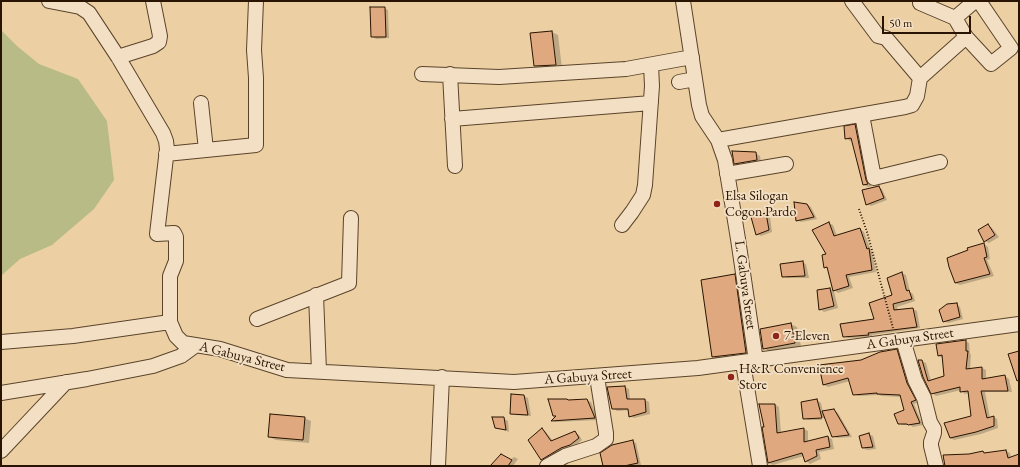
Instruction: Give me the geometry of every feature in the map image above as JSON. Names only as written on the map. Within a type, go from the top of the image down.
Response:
[{"type":"street","points":[[1,342],[73,336],[170,322],[170,276],[176,261],[176,237],[174,233],[158,234],[166,154],[166,141],[163,133],[118,57],[89,14],[80,7],[49,1]]},
{"type":"street","points":[[118,57],[153,46],[159,42],[160,36],[153,1]]},
{"type":"street","points":[[166,154],[256,145],[256,78],[254,50],[256,1]]},
{"type":"street","name":"L. Gabuya Street","points":[[683,1],[702,116],[718,140],[725,160],[738,239],[760,466]]},
{"type":"street","points":[[852,1],[878,36],[886,38],[920,78]]},
{"type":"street","points":[[956,18],[975,1]]},
{"type":"street","points":[[920,4],[956,18],[966,37],[991,64],[1011,48],[979,1]]},
{"type":"street","points":[[718,140],[912,105],[917,96],[920,78],[966,37]]},
{"type":"street","points":[[422,74],[499,77],[626,69],[692,57]]},
{"type":"street","points":[[622,225],[642,195],[645,185],[651,65]]},
{"type":"street","points":[[450,74],[455,166]]},
{"type":"street","points":[[679,82],[695,79]]},
{"type":"street","points":[[202,103],[206,150]]},
{"type":"street","points":[[452,119],[650,103]]},
{"type":"street","points":[[862,115],[874,178],[940,162]]},
{"type":"street","points":[[727,174],[786,164]]},
{"type":"street","points":[[257,319],[349,283],[351,218]]},
{"type":"street","points":[[316,295],[319,371]]},
{"type":"street","name":"A Gabuya Street","points":[[170,322],[179,340],[183,343],[220,349],[287,370],[514,382],[597,377],[698,368],[1019,324]]},
{"type":"street","points":[[900,341],[915,380],[924,398],[930,422],[934,429],[931,446],[936,466]]},
{"type":"street","points":[[1,393],[87,379],[153,366],[182,356],[196,345]]},
{"type":"street","points":[[547,466],[565,456],[596,446],[606,439],[597,377]]},
{"type":"street","points":[[438,466],[442,378]]},
{"type":"street","points":[[1,451],[66,382]]},
{"type":"path","points":[[859,210],[900,341]]},
{"type":"green space","points":[[1,30],[17,46],[39,64],[78,79],[107,121],[114,180],[94,209],[52,245],[20,259],[1,276]]},
{"type":"building","points":[[370,7],[385,7],[386,37],[371,37]]},
{"type":"building","points":[[552,31],[556,65],[534,66],[530,33]]},
{"type":"building","points":[[855,124],[868,184],[863,185],[851,138],[845,139],[844,126]]},
{"type":"building","points":[[732,151],[756,152],[757,160],[734,164]]},
{"type":"building","points":[[879,186],[884,198],[866,205],[862,190]]},
{"type":"building","points":[[794,202],[807,204],[814,217],[796,221]]},
{"type":"building","points":[[766,213],[769,230],[756,235],[751,217]]},
{"type":"building","points":[[829,222],[834,236],[860,228],[867,249],[869,248],[872,270],[846,275],[849,286],[833,291],[827,267],[824,268],[822,255],[826,254],[812,230]]},
{"type":"building","points":[[988,224],[995,235],[984,242],[978,230]]},
{"type":"building","points":[[984,243],[987,257],[984,258],[990,274],[955,283],[947,258],[968,250],[967,248]]},
{"type":"building","points":[[803,261],[805,276],[782,277],[780,264]]},
{"type":"building","points":[[902,272],[906,289],[907,291],[909,290],[912,299],[893,304],[894,310],[913,308],[917,327],[868,333],[869,335],[843,337],[840,324],[874,319],[869,303],[892,295],[887,278]]},
{"type":"building","points":[[735,274],[746,353],[712,357],[701,280]]},
{"type":"building","points":[[830,288],[834,306],[819,310],[817,290]]},
{"type":"building","points":[[957,303],[960,317],[943,322],[939,310],[947,304]]},
{"type":"building","name":"7-Eleven","points":[[791,323],[795,343],[763,349],[760,329]]},
{"type":"building","points":[[966,340],[966,351],[968,351],[966,369],[982,367],[982,379],[1005,375],[1008,391],[981,391],[987,418],[994,416],[994,426],[950,438],[944,423],[971,416],[968,391],[960,392],[960,387],[931,394],[923,377],[918,360],[922,360],[928,381],[944,376],[942,355],[938,356],[936,344]]},
{"type":"building","points":[[897,349],[907,383],[916,400],[911,402],[920,423],[908,425],[898,424],[894,414],[904,410],[900,395],[877,393],[853,395],[848,378],[823,385],[819,365],[861,360],[880,352]]},
{"type":"building","points":[[1019,351],[1019,380],[1017,381],[1008,354]]},
{"type":"building","points":[[625,386],[627,399],[645,399],[646,412],[629,417],[628,409],[612,409],[607,387]]},
{"type":"building","points":[[511,394],[524,395],[528,415],[510,414]]},
{"type":"building","points":[[548,399],[587,399],[595,418],[551,421],[556,416],[553,416]]},
{"type":"building","points":[[817,399],[822,418],[803,419],[801,402]]},
{"type":"building","points":[[759,404],[775,404],[777,433],[804,428],[804,442],[828,436],[830,447],[816,450],[817,456],[805,462],[802,453],[768,463],[762,427],[764,427]]},
{"type":"building","points":[[834,409],[849,435],[832,437],[822,411]]},
{"type":"building","points":[[270,414],[305,417],[303,440],[268,437]]},
{"type":"building","points":[[492,417],[504,417],[506,430],[495,428]]},
{"type":"building","points":[[542,428],[551,441],[575,431],[579,438],[570,445],[561,448],[541,460],[528,440]]},
{"type":"building","points":[[869,433],[873,447],[862,448],[859,436]]},
{"type":"building","points":[[633,440],[638,463],[624,466],[603,466],[600,453],[612,445]]},
{"type":"building","points":[[1006,450],[1008,458],[1019,454],[1019,466],[945,466],[943,455],[969,454],[983,451],[984,453]]},
{"type":"building","points":[[501,454],[512,460],[508,466],[490,466]]},
{"type":"place","name":"Elsa Silogan Cogon Pardo","points":[[717,204]]},
{"type":"place","name":"7-Eleven","points":[[776,336]]},
{"type":"place","name":"H&R Convenience Store","points":[[731,377]]}]
